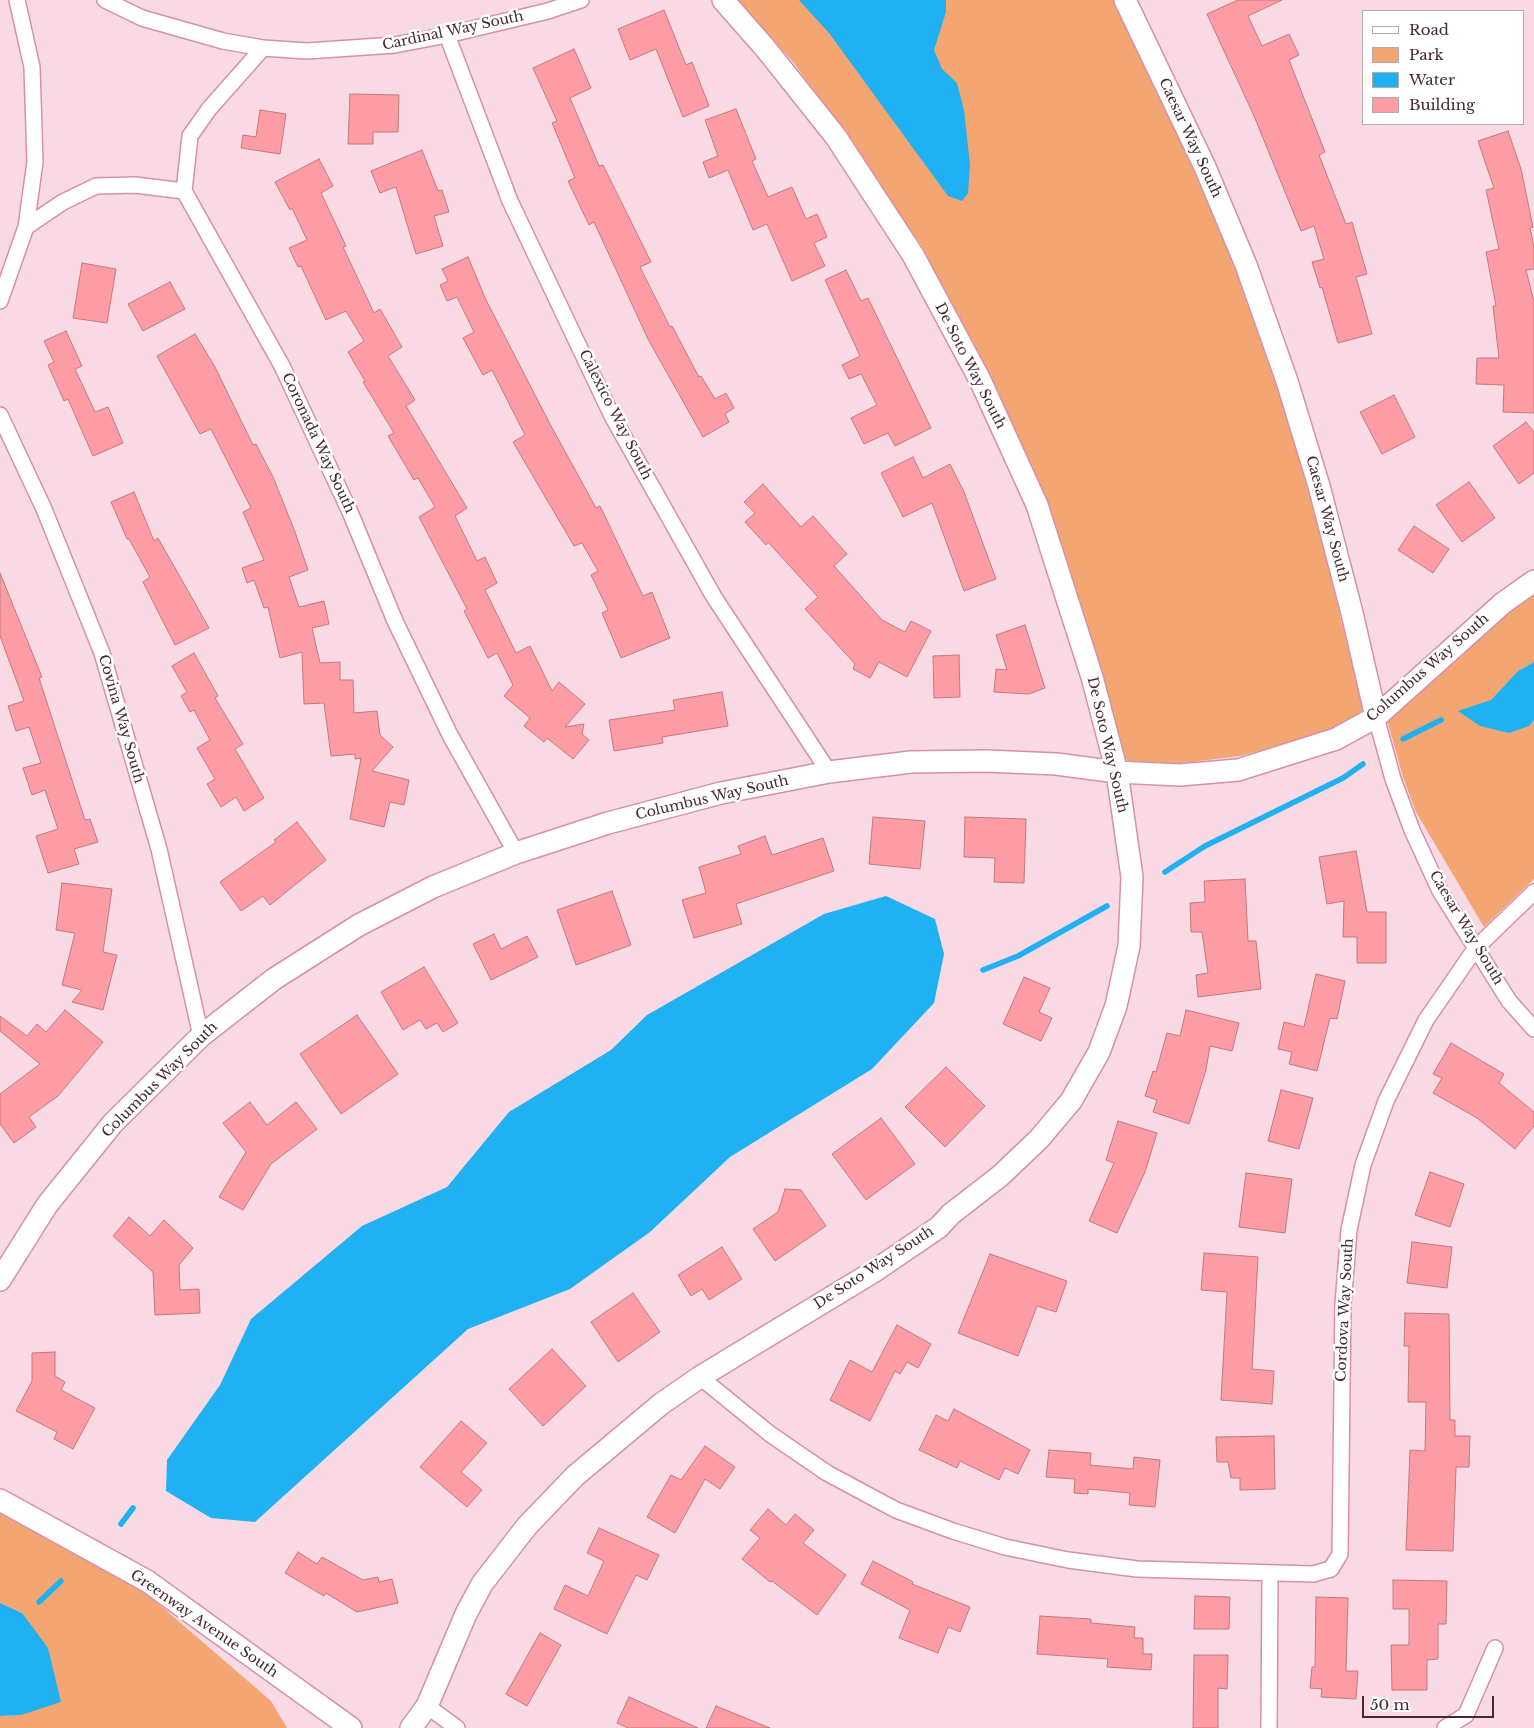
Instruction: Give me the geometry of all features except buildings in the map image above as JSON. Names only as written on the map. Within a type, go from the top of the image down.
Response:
[{"type":"street","points":[[0,302],[26,227],[35,162],[32,77],[17,0]]},
{"type":"street","name":"Cardinal Way South","points":[[105,0],[142,18],[223,41],[263,48],[307,51],[356,49],[447,35],[548,11],[581,0]]},
{"type":"street","name":"De Soto Way South","points":[[411,1728],[427,1706],[466,1614],[482,1584],[527,1526],[575,1476],[661,1404],[700,1377],[873,1272],[939,1227],[950,1214],[1007,1170],[1039,1139],[1071,1101],[1099,1052],[1116,1006],[1129,946],[1132,876],[1116,772],[1092,678],[1037,506],[980,380],[913,255],[836,137],[766,49],[722,0]]},
{"type":"street","name":"Caesar Way South","points":[[1125,0],[1205,167],[1246,265],[1287,381],[1319,486],[1393,779],[1412,830],[1440,891],[1509,1001],[1534,1029]]},
{"type":"street","name":"Calexico Way South","points":[[447,35],[510,201],[612,416],[714,597],[828,772]]},
{"type":"street","points":[[26,227],[63,202],[96,186],[135,185],[184,191],[190,136],[209,109],[263,48]]},
{"type":"street","name":"Coronada Way South","points":[[184,191],[282,366],[350,512],[395,621],[450,735],[516,853]]},
{"type":"street","name":"Covina Way South","points":[[0,415],[44,509],[102,653],[159,849],[201,1036]]},
{"type":"street","name":"Columbus Way South","points":[[0,1280],[47,1206],[113,1123],[201,1036],[274,979],[360,925],[433,887],[516,853],[608,822],[720,793],[828,772],[911,762],[986,761],[1056,764],[1116,772],[1180,774],[1238,770],[1336,739],[1376,717],[1490,614],[1534,581]]},
{"type":"street","name":"Cordova Way South","points":[[700,1377],[770,1434],[827,1473],[896,1510],[996,1544],[1068,1560],[1137,1569],[1313,1574],[1331,1569],[1340,1554],[1342,1304],[1349,1230],[1363,1166],[1386,1101],[1426,1020],[1476,949],[1534,892]]},
{"type":"street","name":"Greenway Avenue South","points":[[0,1500],[147,1581],[350,1728]]},
{"type":"street","points":[[1269,1728],[1270,1574]]},
{"type":"street","points":[[1444,1728],[1466,1715],[1495,1648]]},
{"type":"street","points":[[427,1706],[457,1728]]},
{"type":"green space","points":[[736,0],[1114,0],[1195,170],[1236,268],[1277,383],[1309,488],[1364,713],[1335,729],[1239,756],[1176,764],[1133,764],[1120,755],[1001,403],[952,304],[921,245],[794,63]]},
{"type":"green space","points":[[1534,590],[1534,662],[1518,671],[1491,700],[1529,726],[1534,720],[1534,879],[1484,927],[1416,812],[1403,777],[1387,720]]},
{"type":"green space","points":[[0,1510],[139,1587],[271,1701],[287,1728],[0,1728],[0,1716],[21,1715],[22,1613],[0,1603]]},
{"type":"water","points":[[799,0],[946,0],[946,12],[934,50],[942,69],[957,83],[964,110],[970,165],[968,193],[962,201],[948,196],[829,33]]},
{"type":"water","points":[[1534,662],[1534,720],[1529,726],[1509,733],[1480,726],[1458,711],[1491,700],[1518,671]]},
{"type":"water","points":[[886,896],[935,919],[944,954],[934,1003],[872,1069],[730,1157],[650,1232],[570,1289],[468,1329],[255,1522],[211,1518],[166,1491],[167,1460],[220,1385],[251,1319],[362,1226],[447,1187],[509,1112],[611,1050],[647,1015],[824,914]]},
{"type":"water","points":[[0,1603],[22,1613],[48,1648],[61,1702],[21,1715],[0,1716]]},
{"type":"waterway","points":[[1403,739],[1441,720]]},
{"type":"waterway","points":[[1165,872],[1205,846],[1343,778],[1363,764]]},
{"type":"waterway","points":[[983,970],[1018,956],[1107,906]]},
{"type":"waterway","points":[[121,1524],[133,1508]]},
{"type":"waterway","points":[[39,1602],[61,1581]]}]
